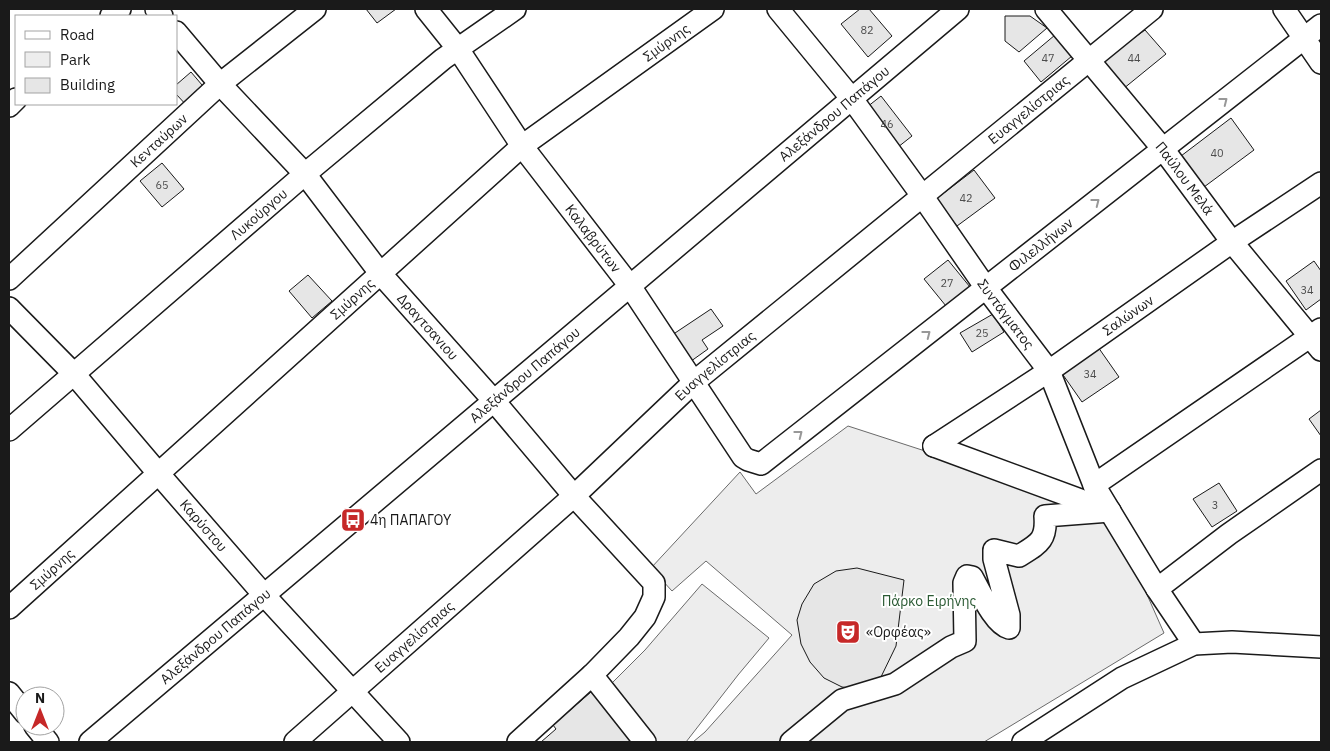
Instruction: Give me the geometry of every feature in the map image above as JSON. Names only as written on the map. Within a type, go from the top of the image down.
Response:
[{"type":"street","name":"Κενταύρων","points":[[9,279],[220,84],[315,9]]},
{"type":"street","name":"Καλαβρύτων","points":[[426,9],[458,49],[522,146],[630,286],[743,457],[761,464]]},
{"type":"street","name":"Λυκούργου","points":[[9,430],[305,174],[443,59],[515,9]]},
{"type":"street","name":"Σμύρνης","points":[[9,608],[522,146],[713,9]]},
{"type":"street","name":"Συντάγματος","points":[[778,9],[852,99],[986,288],[1049,370],[1094,485],[1157,589],[1194,644]]},
{"type":"street","name":"Αλεξάνδρου Παπάγου","points":[[90,742],[958,9]]},
{"type":"street","name":"Παύλου Μελά","points":[[1046,9],[1163,149],[1232,242],[1317,339]]},
{"type":"street","name":"Ευαγγελίστριας","points":[[295,742],[574,496],[694,382],[1152,9]]},
{"type":"street","points":[[1284,9],[1321,63]]},
{"type":"street","name":"Φιλελλήνων","points":[[761,464],[1321,25]]},
{"type":"street","name":"Δραγτσανιου","points":[[178,34],[220,84],[305,174],[380,273],[494,401],[574,496],[654,583],[654,597],[645,617],[592,675]]},
{"type":"street","name":"Σαλώνων","points":[[1110,511],[934,446],[1049,370],[1232,242],[1321,183]]},
{"type":"street","name":"Καρύστου","points":[[9,308],[74,374],[264,595],[399,742]]},
{"type":"street","points":[[1094,485],[1317,339]]},
{"type":"street","points":[[1157,589],[1230,534],[1321,470]]},
{"type":"street","points":[[791,742],[842,700],[895,684],[951,647],[965,641],[964,582],[967,576],[972,577],[989,608],[1002,626],[1009,628],[1009,615],[994,559],[994,550],[1019,556],[1039,543],[1046,531],[1044,516],[1110,511]]},
{"type":"street","points":[[1024,742],[1042,728],[1122,678],[1194,644],[1232,642],[1321,647]]},
{"type":"street","points":[[518,742],[592,675],[645,742]]},
{"type":"green space","name":"Πάρκο Ειρήνης","points":[[848,426],[1110,511],[1164,633],[984,742],[693,742],[705,732],[792,635],[706,561],[672,591],[651,568],[740,472],[756,494]]},
{"type":"green space","points":[[702,584],[769,638],[686,742],[656,742],[608,687],[645,650]]},
{"type":"building","points":[[366,9],[396,9],[377,23]]},
{"type":"building","points":[[860,9],[869,9],[892,36],[868,57],[841,24]]},
{"type":"building","points":[[1005,16],[1030,16],[1047,28],[1019,52],[1005,41]]},
{"type":"building","points":[[1145,30],[1166,54],[1123,89],[1102,61]]},
{"type":"building","points":[[1055,35],[1072,56],[1041,82],[1024,61]]},
{"type":"building","points":[[191,72],[208,92],[189,108],[178,96],[178,83]]},
{"type":"building","points":[[881,96],[912,136],[893,151],[862,111]]},
{"type":"building","points":[[1231,118],[1254,150],[1204,187],[1181,156]]},
{"type":"building","points":[[162,163],[184,189],[162,207],[140,181]]},
{"type":"building","points":[[974,170],[995,198],[957,226],[936,199]]},
{"type":"building","points":[[948,260],[970,287],[946,306],[924,279]]},
{"type":"building","points":[[1314,261],[1321,271],[1321,299],[1306,310],[1286,281]]},
{"type":"building","points":[[308,275],[332,301],[312,318],[289,291]]},
{"type":"building","points":[[711,309],[723,326],[702,340],[708,349],[687,364],[669,337]]},
{"type":"building","points":[[993,314],[1004,332],[972,352],[960,333]]},
{"type":"building","points":[[1098,347],[1119,377],[1082,402],[1061,372]]},
{"type":"building","points":[[1321,410],[1321,436],[1309,419]]},
{"type":"building","points":[[1219,483],[1237,511],[1212,527],[1193,499]]},
{"type":"building","name":"«Ορφέας»","points":[[857,568],[904,580],[896,646],[880,679],[866,690],[842,687],[824,678],[810,662],[801,644],[797,620],[802,604],[814,584],[836,571]]},
{"type":"building","points":[[592,691],[637,742],[541,742],[556,729],[553,725]]},
{"type":"place","name":"4η ΠΑΠΑΓΟΥ","points":[[353,520]]},
{"type":"place","name":"«Ορφέας»","points":[[848,632]]}]
